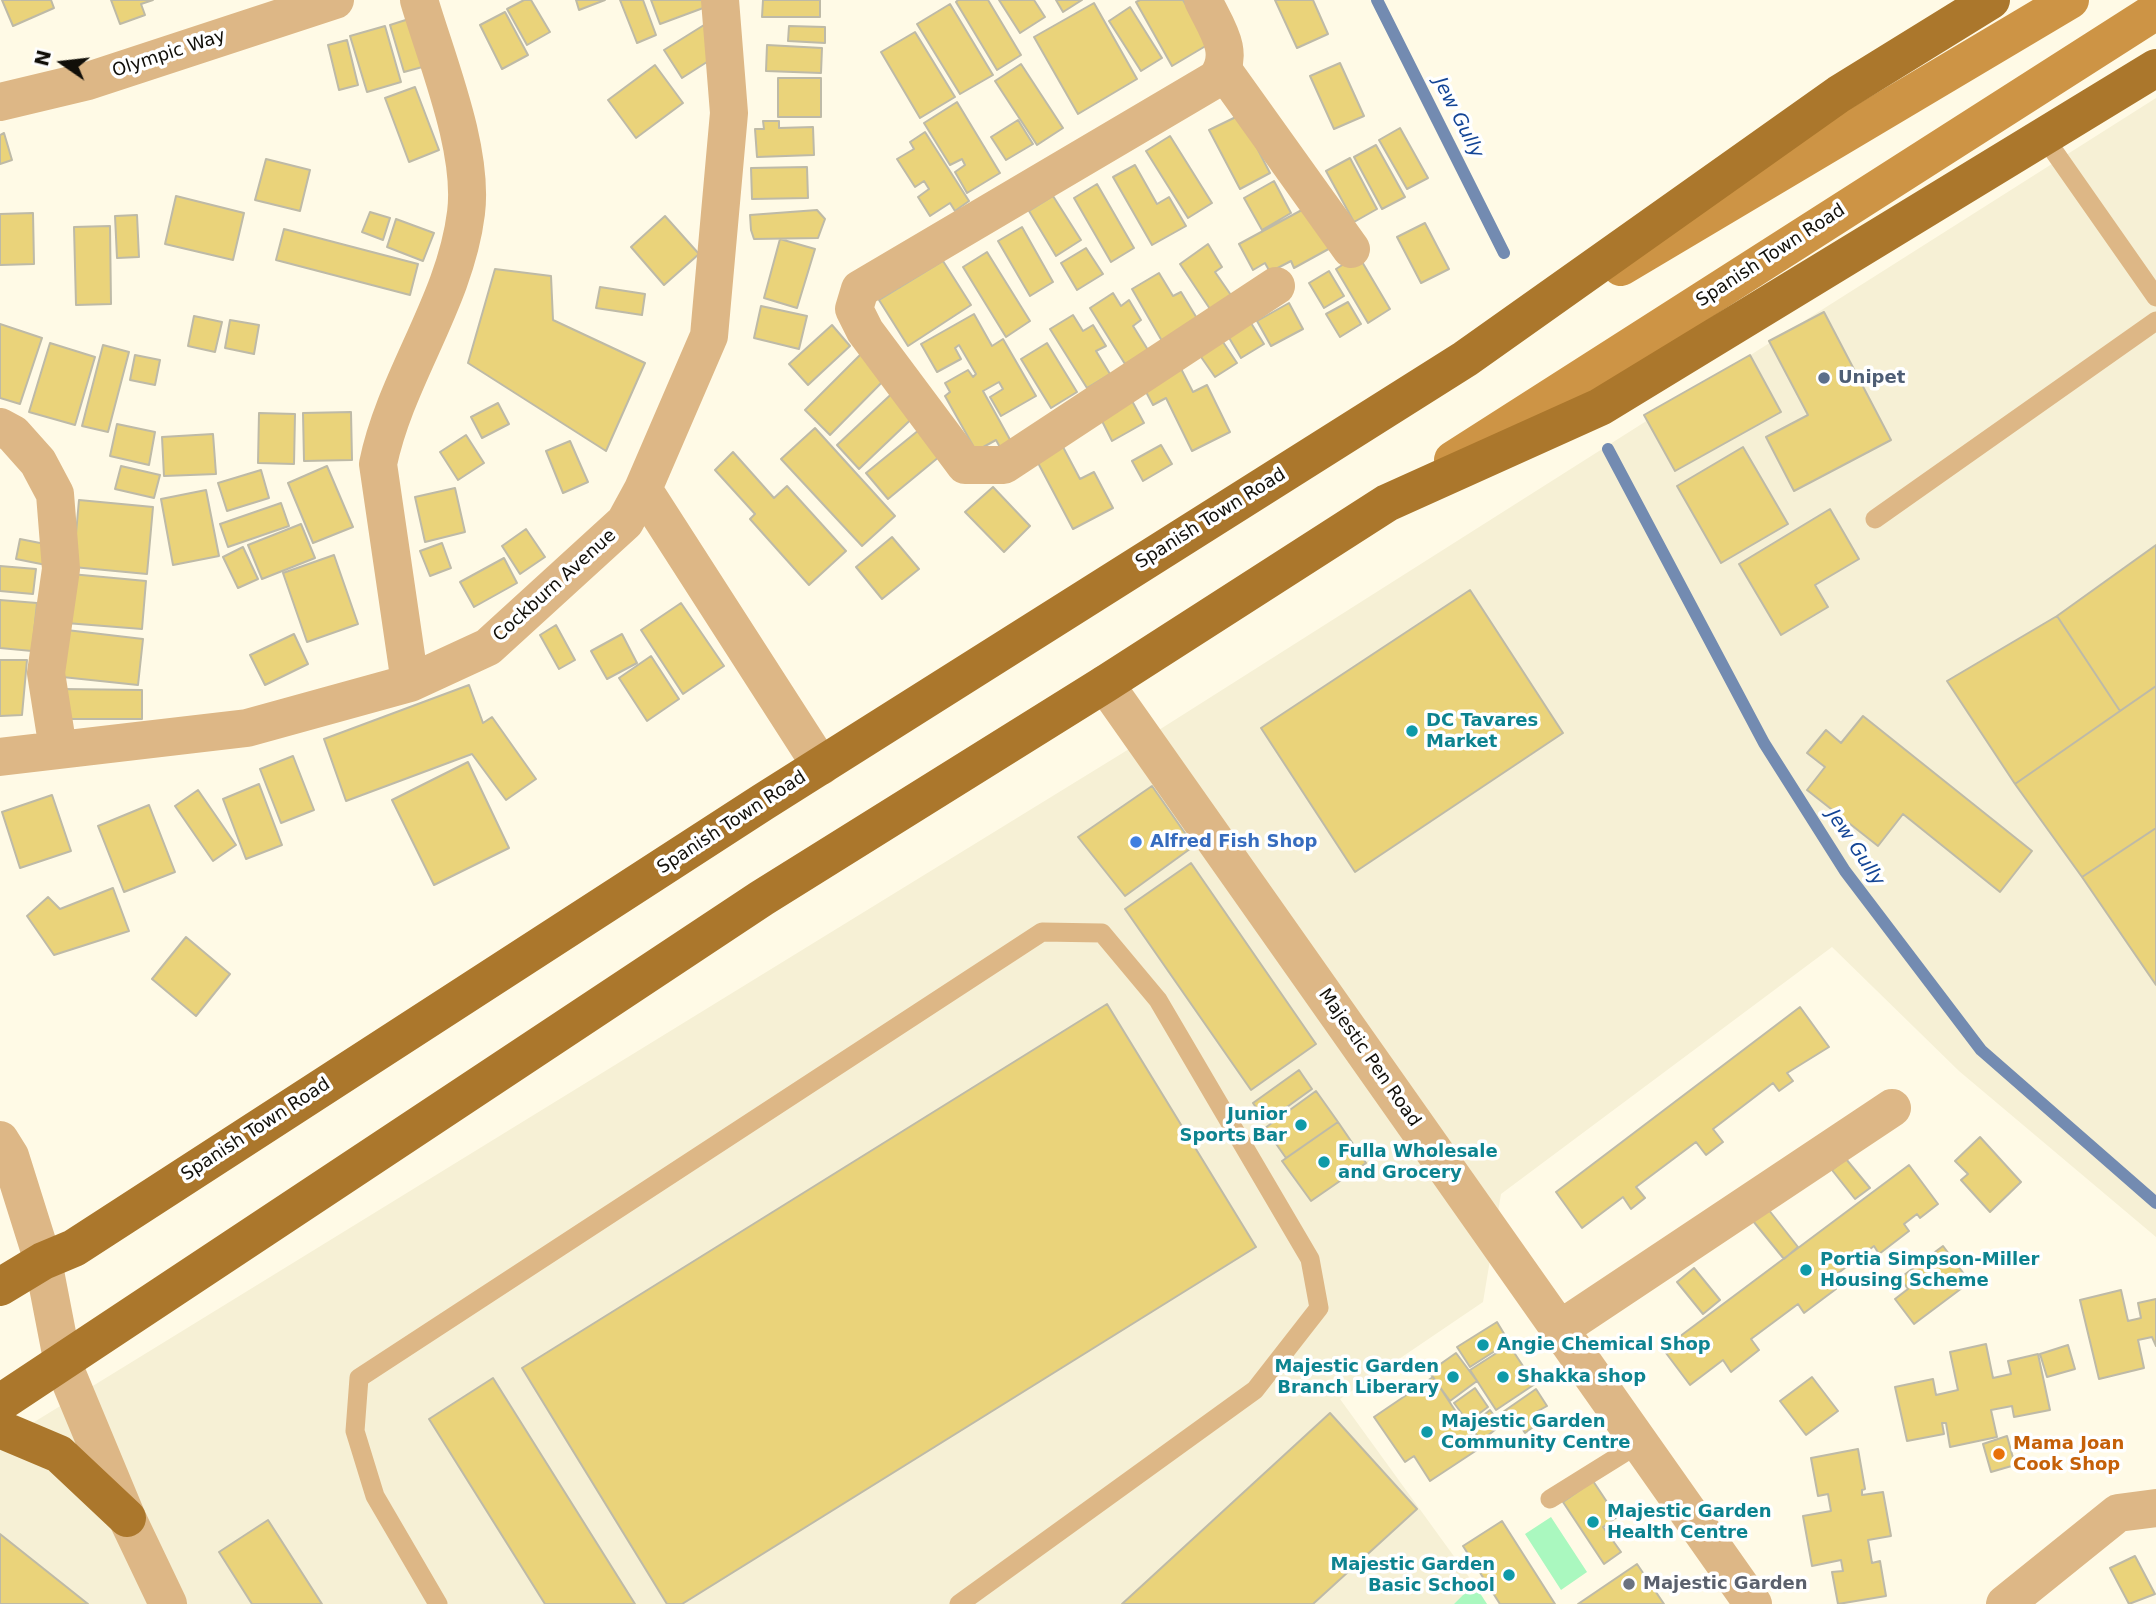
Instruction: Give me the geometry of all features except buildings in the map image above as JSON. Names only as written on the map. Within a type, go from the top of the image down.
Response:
[{"type":"highway","name":"Spanish Town Road","points":[[0,1287],[43,1261],[74,1248],[821,766],[1465,359],[1839,93],[1991,0]]},
{"type":"highway","name":"Spanish Town Road","points":[[0,1403],[63,1364],[762,898],[1105,684],[1387,503],[1600,407],[2156,68]]},
{"type":"highway","points":[[0,1429],[59,1454],[127,1518]]},
{"type":"main road","name":"Spanish Town Road","points":[[1465,359],[2070,0]]},
{"type":"main road","name":"Spanish Town Road","points":[[1387,503],[2156,11]]},
{"type":"street","name":"Olympic Way","points":[[0,102],[88,81],[335,0]]},
{"type":"street","points":[[410,684],[378,464],[385,431],[453,269],[466,211],[464,154],[419,0]]},
{"type":"street","name":"Cockburn Avenue","points":[[0,757],[247,728],[410,684],[488,647],[625,522],[643,489],[709,336],[729,113],[720,0]]},
{"type":"street","points":[[1203,0],[1225,48],[1223,69],[1216,79],[860,289],[853,309],[865,331],[965,465],[985,467],[1004,465],[1276,286]]},
{"type":"street","points":[[1223,69],[1351,249]]},
{"type":"street","points":[[0,427],[13,434],[38,462],[55,494],[61,569],[46,673],[58,749]]},
{"type":"street","points":[[643,489],[821,766]]},
{"type":"street","name":"Majestic Pen Road","points":[[1105,684],[1753,1604]]},
{"type":"street","points":[[1560,1329],[1892,1108]]},
{"type":"street","points":[[0,1140],[10,1156],[43,1261],[63,1364],[127,1518],[168,1604]]},
{"type":"street","points":[[2005,1604],[2118,1513],[2156,1508]]},
{"type":"lane","points":[[2044,137],[2156,297]]},
{"type":"lane","points":[[1875,519],[2156,321]]},
{"type":"lane","points":[[438,1604],[375,1496],[355,1431],[359,1378],[1042,932],[1102,933],[1158,1000],[1310,1259],[1319,1308],[1255,1390],[959,1604]]},
{"type":"lane","points":[[1550,1499],[1640,1443]]},
{"type":"shaded area","points":[[2156,98],[2156,1237],[1959,1071],[1832,947],[1501,1194],[1483,1302],[1340,1399],[1474,1584],[1454,1604],[0,1604],[0,1443],[1121,754]]},
{"type":"green space","points":[[1551,1517],[1587,1572],[1561,1590],[1525,1534]]},
{"type":"green space","points":[[1474,1584],[1487,1604],[1454,1604]]},
{"type":"waterway","name":"Jew Gully","points":[[1377,0],[1504,253]]},
{"type":"waterway","name":"Jew Gully","points":[[1608,449],[1764,743],[1845,871],[1981,1050],[2156,1203]]},
{"type":"place","name":"Unipet","points":[[1824,378]]},
{"type":"place","name":"DC Tavares Market","points":[[1412,731]]},
{"type":"place","name":"Alfred Fish Shop","points":[[1136,842]]},
{"type":"place","name":"Junior Sports Bar","points":[[1301,1125]]},
{"type":"place","name":"Fulla Wholesale and Grocery","points":[[1324,1162]]},
{"type":"place","name":"Portia Simpson-Miller Housing Scheme","points":[[1806,1270]]},
{"type":"place","name":"Angie Chemical Shop","points":[[1483,1345]]},
{"type":"place","name":"Majestic Garden Branch Liberary","points":[[1453,1377]]},
{"type":"place","name":"Shakka shop","points":[[1503,1377]]},
{"type":"place","name":"Majestic Garden Community Centre","points":[[1427,1432]]},
{"type":"place","name":"Mama Joan Cook Shop","points":[[1999,1454]]},
{"type":"place","name":"Majestic Garden Health Centre","points":[[1593,1522]]},
{"type":"place","name":"Majestic Garden Basic School","points":[[1509,1575]]},
{"type":"place","name":"Majestic Garden","points":[[1629,1584]]}]
